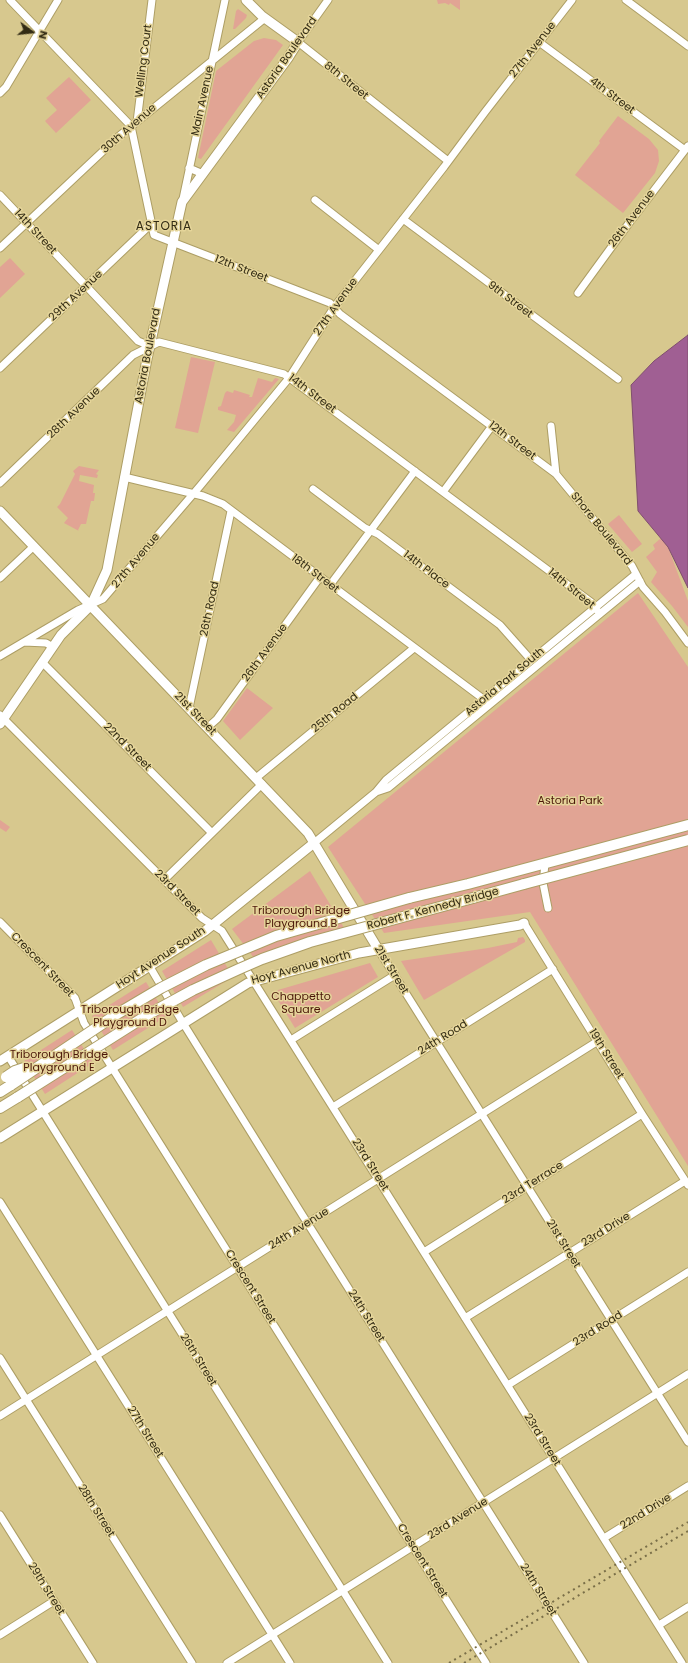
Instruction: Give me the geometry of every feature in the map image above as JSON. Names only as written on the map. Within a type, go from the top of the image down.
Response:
[{"type":"highway","name":"Robert F. Kennedy Bridge","points":[[54,1056],[117,1014],[161,988],[206,965],[264,940],[409,898],[468,884],[688,825]]},
{"type":"highway","name":"Robert F. Kennedy Bridge","points":[[0,1108],[127,1028],[173,1001],[216,979],[262,959],[333,936],[688,840]]},
{"type":"highway","points":[[0,1092],[5,1081],[15,1071],[54,1056]]},
{"type":"highway","points":[[5,1081],[54,1056]]},
{"type":"main road","name":"8th Street","points":[[246,0],[265,18],[298,42]]},
{"type":"main road","name":"Astoria Boulevard","points":[[1,719],[61,635],[91,605],[107,570],[150,346],[182,202],[298,42]]},
{"type":"main road","name":"21st Street","points":[[0,511],[308,833],[378,950]]},
{"type":"main road","name":"Hoyt Avenue South","points":[[4,1058],[150,967],[213,925],[314,843]]},
{"type":"main road","name":"Hoyt Avenue North","points":[[0,1138],[254,980],[358,952],[378,950],[520,925],[524,923]]},
{"type":"street","points":[[10,0],[134,124]]},
{"type":"street","points":[[0,93],[6,87],[58,0]]},
{"type":"street","name":"Welling Court","points":[[134,124],[152,0]]},
{"type":"street","name":"Main Avenue","points":[[182,202],[225,0]]},
{"type":"street","name":"Astoria Boulevard","points":[[298,42],[328,0]]},
{"type":"street","name":"27th Avenue","points":[[0,656],[78,610],[104,599],[289,378],[334,308],[572,0]]},
{"type":"street","points":[[626,0],[688,46]]},
{"type":"street","name":"30th Avenue","points":[[0,248],[134,124],[212,59],[265,18]]},
{"type":"street","name":"8th Street","points":[[298,42],[448,161]]},
{"type":"street","name":"4th Street","points":[[539,42],[686,148]]},
{"type":"street","name":"12th Street","points":[[134,124],[154,235],[330,303],[340,314],[556,474]]},
{"type":"street","name":"26th Avenue","points":[[578,293],[686,148]]},
{"type":"street","points":[[189,168],[203,174]]},
{"type":"street","name":"14th Street","points":[[0,195],[138,341],[150,346],[159,342],[282,373],[590,602],[600,614]]},
{"type":"street","points":[[315,200],[378,250]]},
{"type":"street","name":"9th Street","points":[[403,219],[618,379]]},
{"type":"street","name":"29th Avenue","points":[[0,368],[151,224]]},
{"type":"street","name":"28th Avenue","points":[[0,483],[133,355],[150,346]]},
{"type":"street","points":[[442,492],[492,426]]},
{"type":"street","points":[[551,426],[556,474]]},
{"type":"street","points":[[330,585],[415,471]]},
{"type":"street","name":"Shore Boulevard","points":[[556,474],[632,566],[642,584],[688,643]]},
{"type":"street","name":"18th Street","points":[[124,477],[214,500],[231,511],[490,704]]},
{"type":"street","name":"14th Place","points":[[313,489],[500,625],[531,660]]},
{"type":"street","name":"26th Road","points":[[189,708],[231,511]]},
{"type":"street","points":[[0,578],[34,546]]},
{"type":"street","name":"Astoria Park South","points":[[314,843],[376,792],[386,780],[636,574]]},
{"type":"street","name":"26th Avenue","points":[[208,727],[217,719],[320,577]]},
{"type":"street","name":"Astoria Park South","points":[[376,792],[388,788],[600,614],[642,584]]},
{"type":"street","points":[[24,642],[46,643],[52,647]]},
{"type":"street","name":"25th Road","points":[[164,880],[212,833],[259,781],[414,648]]},
{"type":"street","name":"22nd Street","points":[[42,662],[212,833]]},
{"type":"street","name":"23rd Street","points":[[1,719],[202,918],[222,931],[682,1663]]},
{"type":"street","points":[[545,864],[543,883],[548,908]]},
{"type":"street","name":"Crescent Street","points":[[0,922],[74,998],[82,1020],[486,1663]]},
{"type":"street","name":"19th Street","points":[[524,923],[642,1114],[687,1182]]},
{"type":"street","name":"21st Street","points":[[378,950],[688,1442]]},
{"type":"street","name":"24th Street","points":[[150,967],[183,1023],[584,1663]]},
{"type":"street","name":"24th Road","points":[[333,1107],[553,969]]},
{"type":"street","points":[[291,1040],[395,976]]},
{"type":"street","name":"24th Avenue","points":[[0,1416],[598,1041]]},
{"type":"street","name":"26th Street","points":[[4,1058],[42,1112],[388,1663]]},
{"type":"street","name":"23rd Terrace","points":[[424,1252],[642,1114]]},
{"type":"street","name":"23rd Drive","points":[[465,1318],[687,1182]]},
{"type":"street","name":"27th Street","points":[[0,1202],[290,1663]]},
{"type":"street","name":"23rd Road","points":[[508,1385],[688,1272]]},
{"type":"street","name":"28th Street","points":[[0,1358],[192,1663]]},
{"type":"street","name":"23rd Avenue","points":[[227,1663],[688,1374]]},
{"type":"street","name":"22nd Drive","points":[[604,1538],[688,1486]]},
{"type":"street","name":"29th Street","points":[[0,1515],[93,1663]]},
{"type":"street","points":[[0,1635],[54,1601]]},
{"type":"street","points":[[659,1625],[688,1607]]},
{"type":"green space","points":[[437,0],[460,0],[460,10],[450,3],[449,5],[445,3],[438,4]]},
{"type":"green space","points":[[238,9],[247,15],[235,29],[233,29],[236,11]]},
{"type":"green space","points":[[264,38],[276,40],[283,45],[201,159],[198,158],[216,71],[254,41]]},
{"type":"green space","points":[[69,77],[91,100],[56,133],[45,121],[57,110],[46,98]]},
{"type":"green space","points":[[618,116],[649,139],[658,150],[659,161],[655,173],[623,213],[575,175],[600,143],[599,141]]},
{"type":"green space","points":[[10,258],[25,274],[0,298],[0,267]]},
{"type":"green space","points":[[191,357],[215,362],[198,433],[175,428]]},
{"type":"green space","points":[[258,378],[272,382],[275,378],[279,379],[234,432],[227,430],[234,422],[236,415],[218,410],[218,407],[221,406],[225,393],[227,391],[233,393],[234,390],[252,397]]},
{"type":"green space","points":[[79,466],[99,470],[96,474],[98,475],[97,478],[80,475],[79,481],[94,485],[93,493],[95,493],[94,501],[91,501],[86,524],[81,524],[78,530],[79,531],[64,523],[68,518],[57,507],[75,474],[73,471]]},
{"type":"green space","points":[[619,515],[642,544],[632,552],[608,524]]},
{"type":"green space","points":[[661,538],[668,547],[688,601],[688,627],[651,582],[657,572],[646,557],[655,549],[653,545]]},
{"type":"green space","name":"Astoria Park","points":[[638,593],[688,667],[688,1166],[530,912],[384,933],[328,847]]},
{"type":"green space","points":[[247,688],[273,708],[240,740],[223,721]]},
{"type":"green space","points":[[0,820],[10,827],[6,832],[0,828]]},
{"type":"green space","name":"Triborough Bridge Playground B","points":[[310,871],[349,936],[257,962],[232,929]]},
{"type":"green space","points":[[523,937],[525,942],[424,1000],[401,961],[488,948],[517,942],[518,938]]},
{"type":"green space","points":[[211,940],[233,977],[183,1007],[162,971]]},
{"type":"green space","name":"Chappetto Square","points":[[370,963],[378,977],[295,1028],[276,997],[278,990]]},
{"type":"green space","name":"Triborough Bridge Playground D","points":[[146,982],[167,1016],[113,1050],[92,1016]]},
{"type":"green space","name":"Triborough Bridge Playground E","points":[[72,1030],[93,1063],[45,1094],[24,1061]]},
{"type":"shaded area","points":[[688,335],[688,588],[668,547],[638,511],[631,385],[654,361]]},
{"type":"railway","points":[[449,1663],[688,1522]]},
{"type":"railway","points":[[464,1663],[688,1531]]},
{"type":"district","name":"ASTORIA","points":[[164,227]]}]
